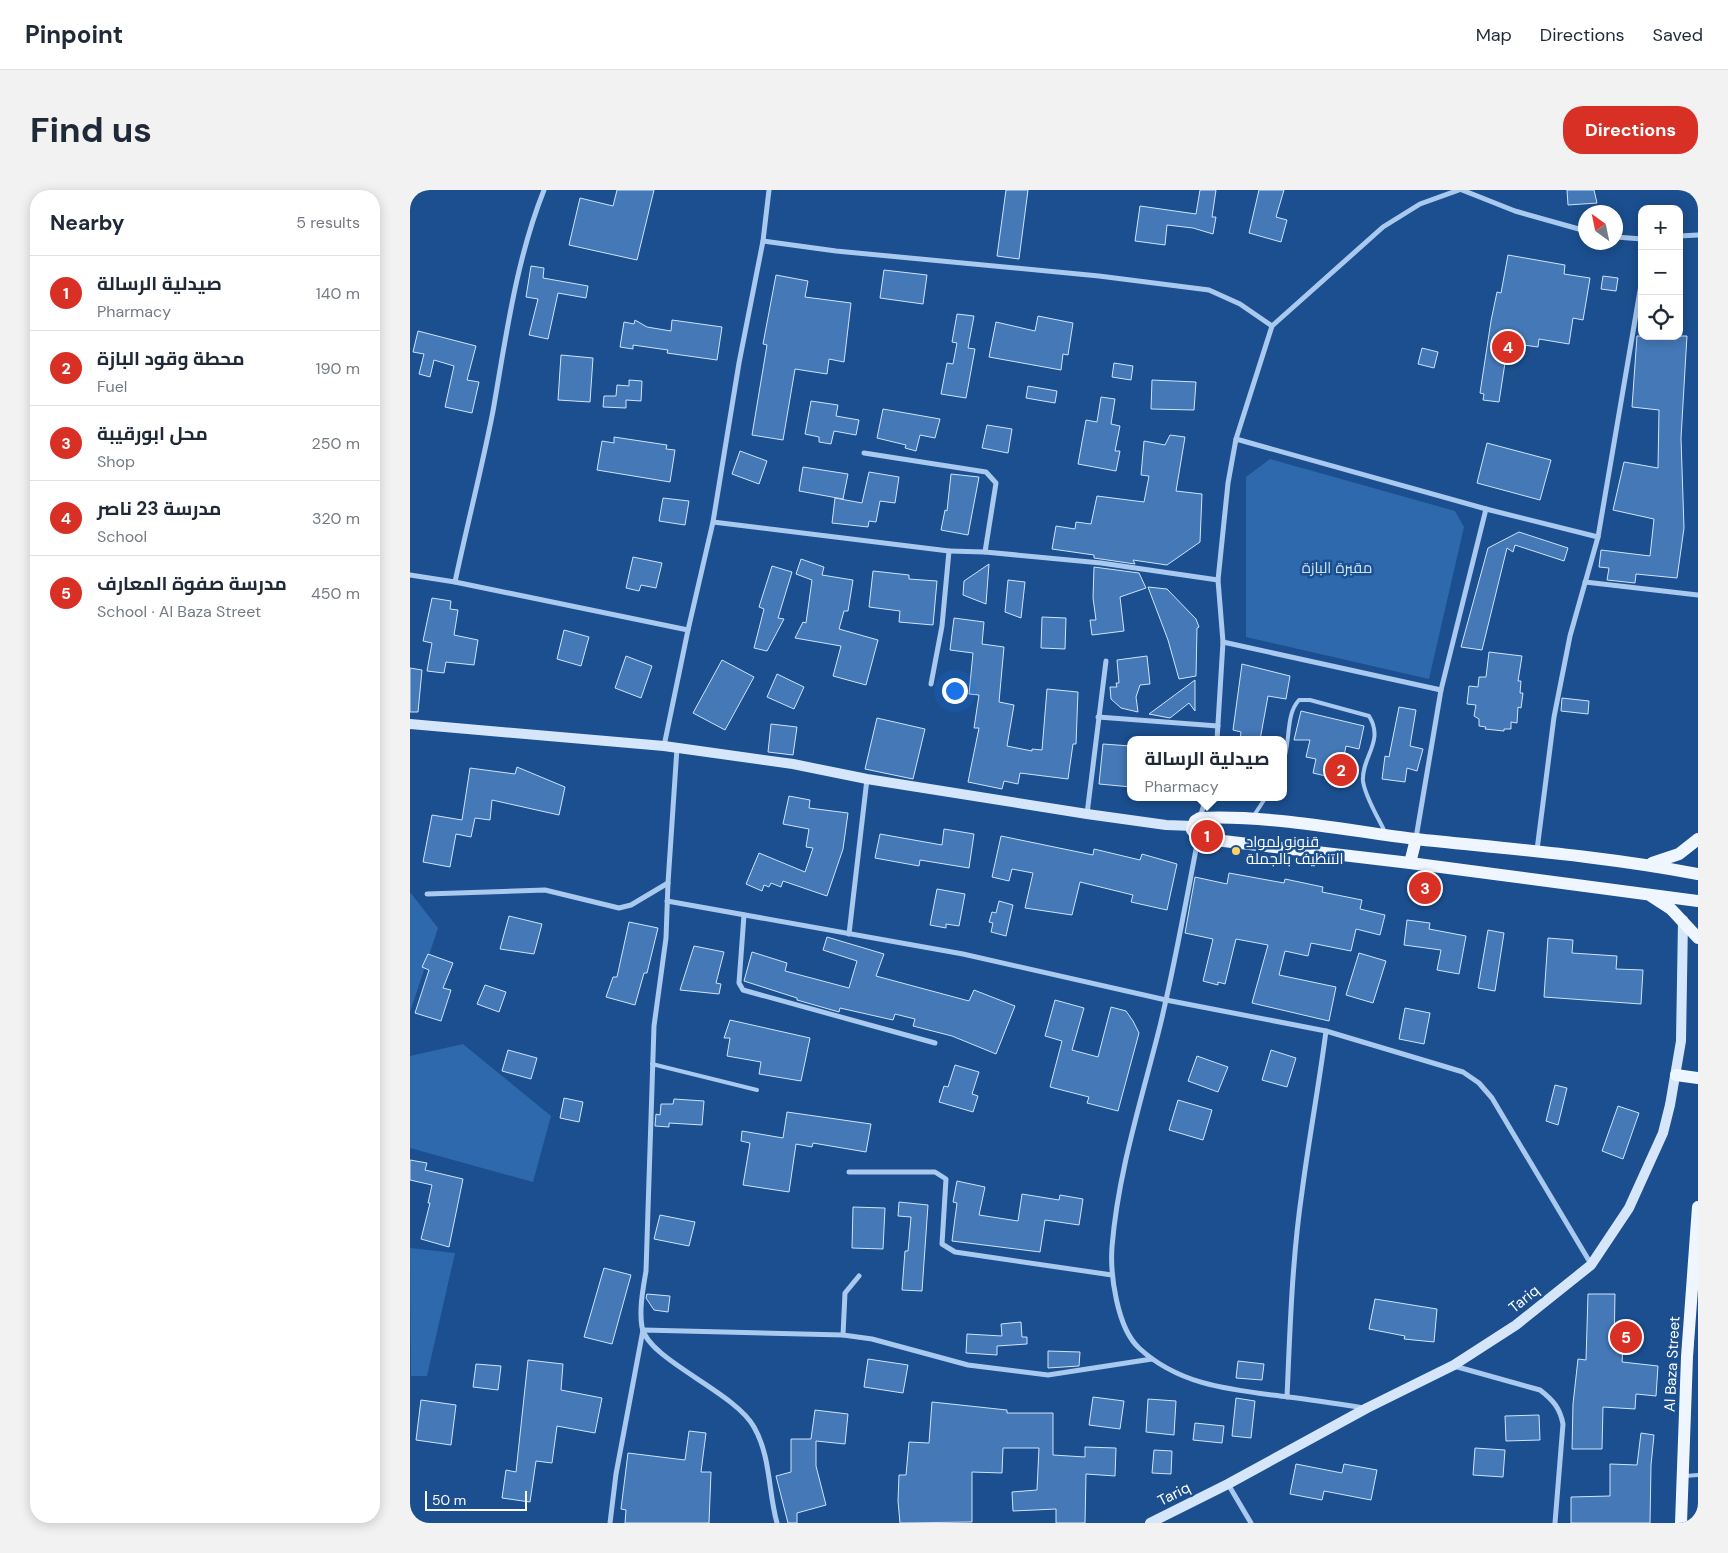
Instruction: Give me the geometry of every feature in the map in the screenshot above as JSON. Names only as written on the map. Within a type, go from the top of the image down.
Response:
[{"type":"main road","points":[[410,724],[664,746],[793,764],[867,779],[1166,825],[1252,819],[1416,839],[1537,850],[1646,864],[1698,874]]},
{"type":"main road","points":[[1196,822],[1194,833],[1198,838],[1410,862],[1698,901]]},
{"type":"main road","points":[[1410,862],[1416,839]]},
{"type":"main road","points":[[1646,864],[1679,854],[1698,839]]},
{"type":"main road","points":[[1644,893],[1671,909],[1698,938]]},
{"type":"main road","name":"Tariq","points":[[1150,1523],[1228,1484],[1367,1408],[1454,1366],[1516,1325],[1591,1265],[1620,1224],[1663,1133],[1676,1075],[1681,1041],[1683,920]]},
{"type":"main road","points":[[1676,1075],[1698,1078]]},
{"type":"main road","name":"Al Baza Street","points":[[1681,1523],[1687,1356],[1698,1207]]},
{"type":"street","points":[[455,582],[492,414],[523,258],[535,214],[544,190]]},
{"type":"street","points":[[664,746],[713,522],[739,363],[763,241],[769,190]]},
{"type":"street","points":[[1217,736],[1223,642],[1218,580],[1228,483],[1236,439],[1272,326],[1383,226],[1420,204],[1461,190],[1515,211],[1578,229]]},
{"type":"street","points":[[1683,236],[1698,235]]},
{"type":"street","points":[[1623,238],[1638,239]]},
{"type":"street","points":[[763,241],[836,251],[1099,276],[1209,290],[1240,304],[1272,326]]},
{"type":"street","points":[[1537,850],[1554,717],[1570,636],[1598,537],[1639,295]]},
{"type":"street","points":[[1236,439],[1486,509],[1598,537]]},
{"type":"street","points":[[864,453],[986,472],[996,483],[985,552]]},
{"type":"street","points":[[1416,839],[1441,690],[1486,509]]},
{"type":"street","points":[[713,522],[948,551],[985,552],[1101,563],[1218,580]]},
{"type":"street","points":[[931,684],[942,626],[948,551]]},
{"type":"street","points":[[410,575],[455,582],[688,630]]},
{"type":"street","points":[[1585,582],[1698,595]]},
{"type":"street","points":[[1223,642],[1441,690]]},
{"type":"street","points":[[1087,814],[1106,662]]},
{"type":"street","points":[[1098,717],[1218,726]]},
{"type":"street","points":[[610,1523],[616,1474],[642,1330],[641,1308],[646,1270],[654,1026],[666,938],[678,748]]},
{"type":"street","points":[[849,934],[867,779]]},
{"type":"street","points":[[1196,822],[1204,801]]},
{"type":"street","points":[[1198,838],[1166,1000],[1124,1173],[1112,1246],[1112,1274],[1125,1325],[1137,1347],[1152,1359],[1205,1386],[1230,1391],[1367,1408]]},
{"type":"street","points":[[427,894],[545,890],[619,908],[631,905],[668,883]]},
{"type":"street","points":[[667,901],[963,954],[1166,1000],[1326,1031],[1463,1072],[1479,1083],[1492,1098],[1591,1265]]},
{"type":"street","points":[[744,915],[739,983],[743,990],[936,1043]]},
{"type":"street","points":[[1287,1397],[1290,1326],[1302,1193],[1318,1096],[1326,1031]]},
{"type":"street","points":[[849,1172],[935,1172],[946,1180],[942,1244],[955,1252],[1112,1274]]},
{"type":"street","points":[[843,1335],[846,1293],[859,1276]]},
{"type":"street","points":[[642,1330],[843,1335],[872,1339],[968,1365],[1048,1375],[1152,1359]]},
{"type":"street","points":[[642,1330],[658,1350],[742,1410],[754,1427],[767,1463],[777,1523]]},
{"type":"street","points":[[1454,1366],[1540,1390],[1552,1399],[1560,1410],[1563,1424],[1554,1523]]},
{"type":"street","points":[[1228,1484],[1251,1523]]},
{"type":"lane","points":[[1287,751],[1292,708],[1299,700],[1310,700],[1369,716],[1374,724],[1374,738],[1363,780],[1386,835]]},
{"type":"lane","points":[[1252,819],[1263,801]]},
{"type":"lane","points":[[652,1064],[757,1090]]},
{"type":"lane","points":[[1683,1476],[1698,1475]]},
{"type":"green space","name":"مقبرة البازة","points":[[1270,459],[1455,511],[1464,527],[1429,679],[1246,637],[1246,477]]},
{"type":"green space","points":[[410,892],[438,928],[410,1012]]},
{"type":"green space","points":[[463,1044],[551,1116],[533,1182],[410,1148],[410,1056]]},
{"type":"green space","points":[[410,1248],[455,1253],[427,1376],[411,1376]]},
{"type":"building","points":[[617,190],[654,190],[637,260],[569,245],[580,198],[613,206]]},
{"type":"building","points":[[1006,190],[1028,190],[1019,259],[997,256]]},
{"type":"building","points":[[1200,190],[1216,190],[1212,217],[1216,217],[1213,234],[1193,228],[1167,225],[1165,245],[1135,241],[1140,206],[1196,214]]},
{"type":"building","points":[[1259,190],[1284,190],[1276,217],[1287,220],[1281,242],[1249,233]]},
{"type":"building","points":[[1567,190],[1594,190],[1597,203],[1568,205]]},
{"type":"building","points":[[1508,255],[1565,265],[1564,274],[1590,278],[1583,320],[1573,318],[1569,344],[1539,339],[1538,347],[1508,343],[1499,402],[1483,400],[1484,394],[1480,393],[1491,321],[1497,292],[1501,293]]},
{"type":"building","points":[[531,266],[544,268],[543,278],[588,286],[586,298],[558,293],[548,339],[529,335],[538,299],[526,297]]},
{"type":"building","points":[[884,270],[927,275],[923,304],[880,298]]},
{"type":"building","points":[[776,275],[808,281],[805,297],[851,303],[844,362],[829,359],[827,374],[795,369],[783,440],[752,435],[767,345],[763,344]]},
{"type":"building","points":[[1603,276],[1618,278],[1616,291],[1601,289]]},
{"type":"building","points":[[957,314],[974,316],[968,348],[975,349],[966,398],[941,394],[947,363],[953,364],[957,343],[952,342]]},
{"type":"building","points":[[1038,316],[1073,323],[1068,355],[1063,354],[1061,370],[989,357],[996,322],[1035,331]]},
{"type":"building","points":[[635,320],[647,327],[671,331],[672,320],[722,327],[717,360],[667,353],[668,350],[633,345],[633,349],[620,347],[624,322],[634,324]]},
{"type":"building","points":[[418,331],[476,346],[467,380],[479,382],[472,413],[445,407],[454,366],[434,360],[430,377],[419,374],[424,354],[413,352]]},
{"type":"building","points":[[1637,336],[1638,340],[1683,340],[1683,336],[1687,336],[1681,438],[1684,528],[1677,578],[1636,574],[1635,583],[1607,580],[1609,568],[1599,567],[1601,550],[1650,556],[1654,519],[1613,510],[1624,462],[1658,468],[1659,410],[1632,407]]},
{"type":"building","points":[[1422,348],[1438,352],[1434,368],[1418,364]]},
{"type":"building","points":[[561,355],[593,358],[590,402],[558,400]]},
{"type":"building","points":[[1114,363],[1133,366],[1131,380],[1112,377]]},
{"type":"building","points":[[629,380],[642,381],[641,401],[626,400],[626,408],[603,407],[604,396],[616,396],[617,385],[629,386]]},
{"type":"building","points":[[1152,380],[1196,382],[1194,410],[1151,409]]},
{"type":"building","points":[[1028,386],[1057,391],[1055,403],[1026,398]]},
{"type":"building","points":[[1101,397],[1115,399],[1111,424],[1120,426],[1115,451],[1120,451],[1116,471],[1078,464],[1086,420],[1097,422]]},
{"type":"building","points":[[811,401],[838,405],[836,416],[859,420],[856,435],[834,431],[831,444],[819,442],[819,437],[805,434]]},
{"type":"building","points":[[883,409],[940,419],[935,438],[920,435],[916,451],[905,448],[906,445],[877,438]]},
{"type":"building","points":[[987,425],[1012,429],[1008,453],[982,448]]},
{"type":"building","points":[[1170,435],[1185,437],[1176,491],[1202,494],[1200,542],[1167,565],[1133,560],[1135,564],[1094,558],[1094,555],[1052,549],[1056,526],[1075,529],[1076,522],[1091,524],[1097,496],[1144,502],[1149,476],[1141,475],[1144,441],[1165,445]]},
{"type":"building","points":[[614,437],[667,445],[666,449],[675,450],[670,482],[597,470],[602,441],[614,443]]},
{"type":"building","points":[[1487,443],[1551,460],[1540,500],[1477,483]]},
{"type":"building","points":[[740,451],[767,461],[759,484],[732,474]]},
{"type":"building","points":[[803,467],[848,474],[843,499],[799,491]]},
{"type":"building","points":[[869,472],[899,477],[895,503],[880,501],[876,522],[869,521],[868,527],[832,523],[835,498],[862,503]]},
{"type":"building","points":[[951,474],[979,477],[968,535],[941,530],[945,510],[947,511]]},
{"type":"building","points":[[663,498],[689,501],[685,525],[659,521]]},
{"type":"building","points":[[1519,532],[1568,548],[1564,561],[1515,545],[1513,552],[1507,548],[1482,650],[1461,647],[1488,548]]},
{"type":"building","points":[[633,557],[662,563],[656,588],[641,585],[639,591],[626,588]]},
{"type":"building","points":[[801,559],[824,567],[822,575],[853,580],[848,611],[844,611],[839,629],[878,640],[866,685],[833,676],[841,646],[795,638],[803,622],[806,623],[812,580],[796,574]]},
{"type":"building","points":[[989,564],[986,604],[963,595],[964,581]]},
{"type":"building","points":[[772,566],[792,572],[778,618],[784,619],[767,651],[754,648],[764,609],[759,607]]},
{"type":"building","points":[[1094,567],[1139,573],[1146,588],[1120,597],[1124,631],[1092,635],[1090,620],[1096,620],[1093,598]]},
{"type":"building","points":[[873,571],[909,575],[909,579],[937,581],[933,625],[899,622],[900,611],[869,607]]},
{"type":"building","points":[[1008,580],[1025,582],[1021,618],[1005,612]]},
{"type":"building","points":[[1148,587],[1167,589],[1196,619],[1199,627],[1197,628],[1196,676],[1179,679],[1168,640]]},
{"type":"building","points":[[432,598],[451,601],[450,609],[458,610],[454,635],[478,640],[474,665],[446,662],[444,673],[427,671],[432,643],[423,641]]},
{"type":"building","points":[[1042,617],[1066,618],[1065,649],[1041,648]]},
{"type":"building","points":[[954,618],[984,622],[982,644],[1004,647],[999,702],[1014,705],[1007,746],[1032,751],[1032,749],[1042,750],[1047,689],[1078,692],[1076,744],[1073,744],[1068,779],[1020,773],[1018,784],[1004,781],[1002,789],[968,782],[979,728],[974,728],[979,695],[969,694],[973,653],[950,650]]},
{"type":"building","points":[[564,630],[589,637],[581,666],[557,659]]},
{"type":"building","points":[[1489,652],[1522,656],[1518,681],[1521,681],[1520,693],[1523,693],[1521,708],[1518,707],[1517,723],[1511,722],[1511,729],[1504,729],[1504,731],[1485,729],[1486,727],[1479,726],[1479,719],[1474,716],[1476,705],[1467,704],[1469,686],[1478,687],[1479,677],[1486,677]]},
{"type":"building","points":[[626,656],[652,666],[641,698],[615,688]]},
{"type":"building","points":[[1147,656],[1150,684],[1140,685],[1136,697],[1138,712],[1121,708],[1111,699],[1110,687],[1117,687],[1116,683],[1119,683],[1117,660]]},
{"type":"building","points":[[722,660],[754,677],[725,730],[693,713]]},
{"type":"building","points":[[1242,664],[1290,676],[1286,699],[1268,696],[1261,736],[1240,736],[1241,732],[1233,730]]},
{"type":"building","points":[[410,668],[422,670],[418,712],[410,712]]},
{"type":"building","points":[[777,674],[804,687],[794,709],[767,697]]},
{"type":"building","points":[[1195,680],[1195,711],[1189,703],[1170,718],[1149,714]]},
{"type":"building","points":[[1562,698],[1589,701],[1588,714],[1561,711]]},
{"type":"building","points":[[1399,707],[1416,710],[1410,746],[1423,749],[1417,771],[1407,768],[1405,782],[1382,779],[1385,756],[1389,757]]},
{"type":"building","points":[[1301,711],[1364,726],[1359,749],[1346,746],[1342,765],[1333,763],[1330,777],[1313,773],[1316,759],[1306,757],[1310,740],[1294,740]]},
{"type":"building","points":[[877,718],[925,729],[913,779],[865,769]]},
{"type":"building","points":[[771,724],[797,727],[793,755],[768,752]]},
{"type":"building","points":[[1103,744],[1127,746],[1127,787],[1099,784]]},
{"type":"building","points":[[517,767],[565,787],[559,815],[492,800],[490,820],[475,818],[471,837],[456,834],[450,867],[423,862],[432,815],[462,820],[470,768],[515,774]]},
{"type":"building","points":[[789,796],[810,800],[809,808],[848,813],[843,849],[827,896],[783,881],[781,887],[771,883],[769,887],[764,885],[762,891],[746,884],[759,853],[805,872],[813,848],[806,847],[809,829],[783,824]]},
{"type":"building","points":[[944,829],[974,834],[969,868],[920,860],[919,866],[875,858],[880,834],[942,845]]},
{"type":"building","points":[[1001,836],[1093,855],[1094,849],[1140,860],[1142,854],[1177,864],[1167,910],[1131,902],[1133,895],[1080,882],[1072,915],[1025,908],[1033,873],[1012,869],[1009,881],[992,877]]},
{"type":"building","points":[[1229,873],[1284,883],[1285,879],[1323,887],[1322,892],[1362,900],[1360,909],[1385,915],[1380,935],[1356,929],[1351,951],[1311,943],[1308,956],[1285,951],[1279,975],[1336,987],[1329,1021],[1252,1003],[1268,945],[1236,939],[1225,984],[1218,982],[1218,985],[1203,981],[1213,939],[1185,933],[1195,877],[1227,884]]},
{"type":"building","points":[[937,889],[965,894],[959,926],[946,924],[946,928],[930,925]]},
{"type":"building","points":[[999,901],[1013,905],[1006,936],[991,932],[993,923],[989,922],[992,912],[996,913]]},
{"type":"building","points":[[509,916],[542,924],[534,954],[500,949]]},
{"type":"building","points":[[1407,920],[1430,923],[1429,929],[1466,936],[1459,974],[1437,970],[1441,950],[1404,945]]},
{"type":"building","points":[[629,922],[658,928],[647,973],[644,973],[635,1005],[606,997],[613,977],[617,977]]},
{"type":"building","points":[[1488,930],[1504,933],[1495,991],[1478,988]]},
{"type":"building","points":[[827,937],[884,954],[876,976],[969,1001],[974,990],[1015,1006],[996,1054],[952,1036],[913,1026],[915,1019],[895,1014],[893,1020],[840,1008],[839,1012],[797,1000],[797,998],[744,981],[752,952],[787,963],[785,971],[849,988],[857,961],[823,950]]},
{"type":"building","points":[[1548,938],[1573,940],[1572,953],[1617,956],[1616,969],[1643,970],[1641,1004],[1544,997]]},
{"type":"building","points":[[694,946],[724,952],[716,983],[721,984],[719,994],[680,990]]},
{"type":"building","points":[[1359,953],[1386,961],[1373,1003],[1346,995]]},
{"type":"building","points":[[428,954],[453,963],[443,988],[451,990],[441,1021],[415,1013],[429,970],[422,967]]},
{"type":"building","points":[[485,985],[506,992],[499,1012],[477,1004]]},
{"type":"building","points":[[1055,1000],[1084,1008],[1072,1050],[1098,1057],[1111,1007],[1126,1011],[1133,1021],[1139,1033],[1118,1111],[1087,1103],[1089,1097],[1050,1087],[1062,1041],[1045,1036]]},
{"type":"building","points":[[1405,1008],[1430,1013],[1424,1044],[1399,1039]]},
{"type":"building","points":[[730,1020],[810,1038],[801,1081],[759,1074],[761,1062],[727,1056],[730,1038],[724,1038]]},
{"type":"building","points":[[508,1050],[537,1058],[531,1079],[502,1071]]},
{"type":"building","points":[[1271,1050],[1296,1058],[1287,1087],[1262,1080]]},
{"type":"building","points":[[1197,1056],[1228,1067],[1218,1092],[1188,1081]]},
{"type":"building","points":[[955,1065],[979,1072],[972,1094],[978,1096],[973,1112],[939,1102],[944,1086],[948,1087]]},
{"type":"building","points":[[1555,1085],[1567,1088],[1558,1125],[1546,1121]]},
{"type":"building","points":[[564,1098],[583,1102],[579,1122],[560,1118]]},
{"type":"building","points":[[674,1099],[704,1101],[702,1125],[669,1123],[669,1127],[655,1126],[656,1114],[660,1115],[661,1104],[673,1104]]},
{"type":"building","points":[[1178,1100],[1212,1110],[1203,1140],[1169,1130]]},
{"type":"building","points":[[1618,1106],[1639,1113],[1623,1159],[1602,1151]]},
{"type":"building","points":[[787,1112],[871,1124],[866,1152],[813,1143],[812,1147],[796,1144],[789,1192],[743,1185],[750,1143],[741,1141],[742,1131],[783,1138]]},
{"type":"building","points":[[410,1160],[427,1163],[425,1170],[463,1179],[449,1247],[421,1239],[430,1203],[428,1203],[432,1185],[410,1180]]},
{"type":"building","points":[[957,1181],[985,1187],[979,1215],[1018,1221],[1022,1194],[1059,1200],[1060,1195],[1083,1199],[1079,1225],[1045,1220],[1040,1252],[952,1241],[957,1203],[953,1202]]},
{"type":"building","points":[[899,1202],[928,1205],[922,1291],[902,1290],[905,1251],[908,1251],[911,1217],[898,1216]]},
{"type":"building","points":[[853,1207],[885,1208],[883,1249],[852,1248]]},
{"type":"building","points":[[660,1215],[695,1222],[689,1246],[654,1239]]},
{"type":"building","points":[[604,1268],[631,1275],[612,1344],[584,1337]]},
{"type":"building","points":[[647,1294],[670,1296],[668,1312],[654,1310],[646,1298]]},
{"type":"building","points":[[1588,1294],[1615,1294],[1614,1349],[1623,1349],[1622,1362],[1658,1366],[1656,1396],[1636,1394],[1635,1409],[1603,1407],[1602,1449],[1572,1449],[1573,1404],[1578,1359],[1586,1360]]},
{"type":"building","points":[[1375,1299],[1437,1309],[1434,1342],[1404,1339],[1405,1336],[1369,1329]]},
{"type":"building","points":[[1021,1322],[1022,1337],[1027,1337],[1027,1344],[997,1346],[997,1355],[966,1353],[967,1334],[1002,1336],[1001,1324]]},
{"type":"building","points":[[1048,1351],[1080,1352],[1079,1366],[1048,1368]]},
{"type":"building","points":[[868,1359],[908,1365],[903,1393],[864,1387]]},
{"type":"building","points":[[528,1360],[563,1364],[561,1390],[602,1398],[595,1433],[557,1426],[552,1463],[536,1461],[530,1502],[502,1498],[506,1470],[516,1472]]},
{"type":"building","points":[[1238,1361],[1264,1364],[1262,1380],[1236,1378]]},
{"type":"building","points":[[476,1364],[501,1366],[498,1390],[473,1387]]},
{"type":"building","points":[[1093,1397],[1124,1401],[1120,1429],[1089,1425]]},
{"type":"building","points":[[1236,1398],[1255,1401],[1251,1438],[1232,1436]]},
{"type":"building","points":[[1148,1399],[1176,1401],[1174,1435],[1146,1432]]},
{"type":"building","points":[[421,1400],[456,1405],[451,1445],[416,1440]]},
{"type":"building","points":[[932,1402],[1007,1410],[1007,1413],[1053,1413],[1053,1455],[1085,1457],[1085,1447],[1116,1448],[1115,1476],[1086,1474],[1085,1523],[1056,1523],[1056,1509],[1013,1511],[1012,1492],[1037,1490],[1039,1448],[1003,1448],[1002,1473],[972,1472],[972,1522],[900,1523],[898,1501],[899,1475],[906,1475],[909,1442],[929,1443]]},
{"type":"building","points":[[815,1410],[848,1414],[845,1444],[816,1441],[816,1466],[826,1505],[797,1513],[797,1523],[788,1523],[776,1476],[791,1472],[791,1439],[811,1439]]},
{"type":"building","points":[[1539,1415],[1540,1440],[1506,1441],[1505,1416]]},
{"type":"building","points":[[1195,1423],[1224,1426],[1222,1443],[1193,1440]]},
{"type":"building","points":[[689,1431],[706,1433],[701,1472],[711,1472],[709,1523],[625,1523],[626,1510],[621,1509],[628,1453],[685,1460]]},
{"type":"building","points":[[1641,1433],[1654,1435],[1651,1465],[1650,1523],[1571,1523],[1571,1497],[1610,1496],[1610,1464],[1637,1465]]},
{"type":"building","points":[[1475,1448],[1505,1450],[1503,1477],[1473,1475]]},
{"type":"building","points":[[1154,1450],[1172,1451],[1171,1474],[1152,1473]]},
{"type":"building","points":[[1296,1464],[1342,1473],[1344,1464],[1377,1470],[1371,1500],[1324,1491],[1322,1500],[1290,1494]]},
{"type":"place","name":"مدرسة 23 ناصر","points":[[1508,347]]},
{"type":"place","name":"محطة وقود البازة","points":[[1341,770]]},
{"type":"place","name":"صيدلية الرسالة","points":[[1207,836]]},
{"type":"place","name":"قنونو لمواد التنظيف بالجملة","points":[[1236,851]]},
{"type":"place","name":"محل ابورقيبة","points":[[1425,888]]},
{"type":"place","name":"مدرسة صفوة المعارف","points":[[1626,1337]]}]
